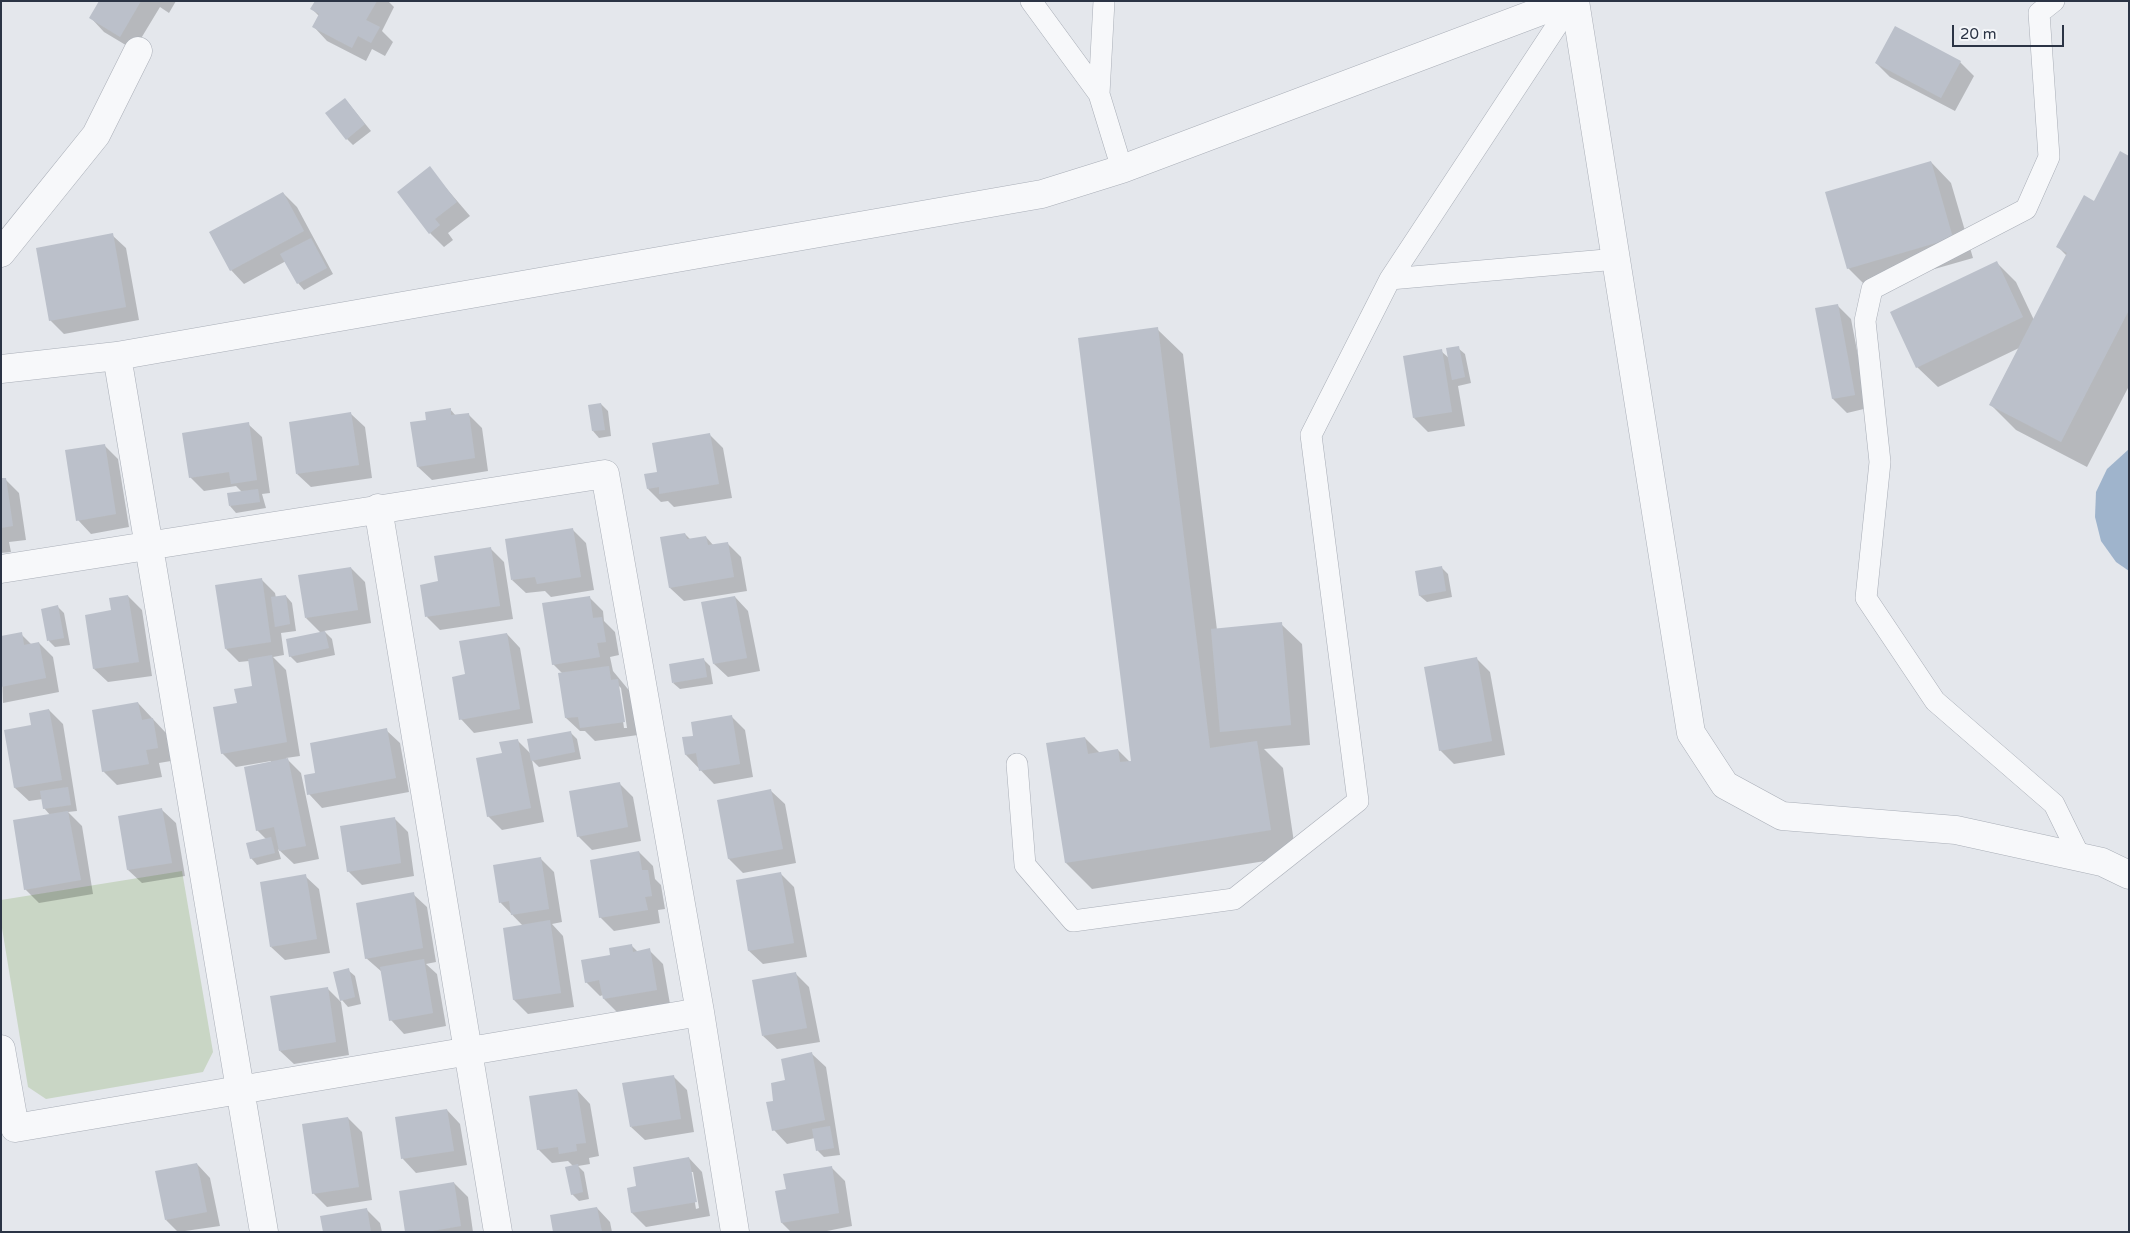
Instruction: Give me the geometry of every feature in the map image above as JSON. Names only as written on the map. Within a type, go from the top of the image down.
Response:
[{"type":"street","points":[[1,369],[117,356],[1042,194],[1122,169],[1568,1]]},
{"type":"street","points":[[1574,1],[1617,259],[1691,733],[1725,785],[1782,816],[1956,830],[2102,862],[2129,875]]},
{"type":"street","points":[[1,253],[96,135],[138,51]]},
{"type":"street","points":[[117,356],[147,544],[264,1232]]},
{"type":"street","points":[[1,569],[147,544],[605,474],[700,1012],[734,1232]]},
{"type":"street","points":[[378,508],[498,1232]]},
{"type":"street","points":[[1,1049],[15,1128],[700,1012]]},
{"type":"lane","points":[[1031,1],[1098,94],[1122,169]]},
{"type":"lane","points":[[1098,94],[1104,1]]},
{"type":"lane","points":[[1016,764],[1025,864],[1073,921],[1234,899],[1358,801],[1311,435],[1390,278],[1574,1]]},
{"type":"lane","points":[[2054,1],[2039,13],[2049,157],[2026,209],[1872,289],[1865,321],[1880,462],[1866,598],[1935,701],[2054,804],[2080,857]]},
{"type":"lane","points":[[1390,278],[1617,259]]},
{"type":"green space","points":[[182,871],[213,1052],[203,1072],[46,1099],[28,1087],[1,922],[1,900]]},
{"type":"water","points":[[2129,449],[2129,571],[2116,562],[2101,541],[2095,517],[2096,492],[2107,469]]},
{"type":"building","points":[[99,1],[141,1],[120,37],[89,18]]},
{"type":"building","points":[[315,1],[377,1],[366,20],[380,27],[371,43],[358,36],[352,48],[312,27],[319,14],[310,9]]},
{"type":"building","points":[[1895,26],[1961,61],[1941,98],[1875,63]]},
{"type":"building","points":[[345,98],[365,124],[346,140],[325,113]]},
{"type":"building","points":[[2120,151],[2129,156],[2129,310],[2061,442],[1989,405],[2067,253],[2056,247],[2084,195],[2094,201]]},
{"type":"building","points":[[1931,161],[1953,238],[1847,269],[1825,192]]},
{"type":"building","points":[[430,166],[457,202],[435,219],[440,225],[429,234],[397,192]]},
{"type":"building","points":[[283,192],[304,231],[230,271],[209,232]]},
{"type":"building","points":[[113,233],[126,307],[49,321],[36,248]]},
{"type":"building","points":[[311,238],[327,268],[297,284],[280,254]]},
{"type":"building","points":[[1997,261],[2023,317],[1916,368],[1890,312]]},
{"type":"building","points":[[1838,304],[1855,395],[1832,399],[1815,308]]},
{"type":"building","points":[[1158,327],[1210,748],[1257,741],[1271,830],[1065,863],[1046,743],[1085,737],[1088,754],[1118,749],[1120,762],[1131,761],[1078,338]]},
{"type":"building","points":[[1459,346],[1465,377],[1452,380],[1446,348]]},
{"type":"building","points":[[1442,349],[1452,412],[1413,418],[1403,356]]},
{"type":"building","points":[[601,403],[605,430],[592,431],[588,405]]},
{"type":"building","points":[[451,408],[451,415],[469,413],[475,458],[417,467],[410,422],[426,420],[425,412]]},
{"type":"building","points":[[351,412],[359,465],[296,474],[289,422]]},
{"type":"building","points":[[249,422],[257,480],[231,484],[229,472],[189,478],[182,433]]},
{"type":"building","points":[[710,433],[719,484],[659,494],[659,487],[647,489],[644,474],[657,472],[652,443]]},
{"type":"building","points":[[105,444],[116,514],[76,521],[65,450]]},
{"type":"building","points":[[1,478],[6,478],[13,526],[1,528]]},
{"type":"building","points":[[258,489],[260,502],[229,506],[227,493]]},
{"type":"building","points":[[573,528],[581,577],[537,584],[535,577],[511,580],[505,539]]},
{"type":"building","points":[[685,533],[687,539],[706,536],[708,545],[728,542],[734,577],[669,588],[660,537]]},
{"type":"building","points":[[491,547],[500,606],[425,617],[420,585],[438,581],[434,556]]},
{"type":"building","points":[[1442,566],[1446,591],[1419,596],[1415,571]]},
{"type":"building","points":[[351,567],[358,610],[305,618],[298,575]]},
{"type":"building","points":[[262,578],[271,642],[225,649],[215,585]]},
{"type":"building","points":[[128,595],[139,662],[93,669],[85,615],[111,610],[109,598]]},
{"type":"building","points":[[286,595],[290,624],[275,627],[271,597]]},
{"type":"building","points":[[590,596],[593,618],[602,617],[606,642],[597,643],[600,657],[552,665],[542,603]]},
{"type":"building","points":[[735,596],[747,658],[713,664],[701,602]]},
{"type":"building","points":[[58,605],[64,638],[47,641],[41,609]]},
{"type":"building","points":[[1282,622],[1291,725],[1220,732],[1211,629]]},
{"type":"building","points":[[325,631],[329,648],[289,657],[286,639]]},
{"type":"building","points":[[22,632],[24,645],[39,642],[46,678],[1,687],[1,636]]},
{"type":"building","points":[[507,633],[520,709],[459,720],[452,677],[465,674],[459,641]]},
{"type":"building","points":[[272,655],[287,742],[221,754],[213,707],[237,703],[234,689],[252,686],[248,659]]},
{"type":"building","points":[[1477,657],[1492,741],[1439,751],[1424,667]]},
{"type":"building","points":[[704,658],[707,677],[672,683],[669,664]]},
{"type":"building","points":[[609,666],[611,680],[618,679],[625,722],[580,728],[578,717],[565,718],[558,673]]},
{"type":"building","points":[[138,702],[142,720],[153,718],[158,748],[146,750],[149,764],[102,772],[92,710]]},
{"type":"building","points":[[49,709],[62,780],[14,788],[4,730],[31,725],[29,713]]},
{"type":"building","points":[[732,715],[740,764],[699,771],[696,753],[685,755],[682,737],[693,736],[691,722]]},
{"type":"building","points":[[387,728],[396,778],[307,795],[304,775],[315,773],[310,743]]},
{"type":"building","points":[[571,731],[575,752],[531,761],[527,739]]},
{"type":"building","points":[[518,739],[531,808],[487,817],[476,758],[502,753],[499,742]]},
{"type":"building","points":[[288,758],[306,846],[279,851],[274,827],[256,831],[244,767]]},
{"type":"building","points":[[620,782],[628,827],[577,837],[569,791]]},
{"type":"building","points":[[68,787],[71,805],[43,809],[40,791]]},
{"type":"building","points":[[771,789],[783,849],[728,859],[717,800]]},
{"type":"building","points":[[162,808],[172,863],[127,870],[118,816]]},
{"type":"building","points":[[68,811],[81,880],[24,890],[13,820]]},
{"type":"building","points":[[395,817],[401,863],[347,872],[340,826]]},
{"type":"building","points":[[271,837],[275,853],[250,859],[246,843]]},
{"type":"building","points":[[639,851],[642,870],[648,870],[652,896],[645,897],[648,910],[599,918],[590,860]]},
{"type":"building","points":[[541,857],[549,909],[511,915],[509,901],[499,903],[493,865]]},
{"type":"building","points":[[781,872],[794,943],[748,951],[736,880]]},
{"type":"building","points":[[306,874],[317,939],[270,947],[260,882]]},
{"type":"building","points":[[414,892],[423,948],[365,959],[356,903]]},
{"type":"building","points":[[550,920],[561,993],[513,1000],[503,928]]},
{"type":"building","points":[[632,944],[633,952],[650,948],[657,990],[603,999],[599,980],[585,983],[581,960],[610,955],[609,948]]},
{"type":"building","points":[[424,959],[433,1013],[389,1021],[380,967]]},
{"type":"building","points":[[349,968],[355,997],[340,1001],[333,972]]},
{"type":"building","points":[[796,972],[807,1028],[762,1036],[752,980]]},
{"type":"building","points":[[328,987],[336,1042],[279,1051],[270,996]]},
{"type":"building","points":[[812,1052],[825,1120],[772,1131],[766,1102],[773,1101],[771,1083],[785,1080],[781,1059]]},
{"type":"building","points":[[674,1075],[681,1119],[630,1127],[622,1083]]},
{"type":"building","points":[[577,1089],[586,1143],[576,1144],[577,1151],[559,1154],[558,1147],[537,1150],[529,1096]]},
{"type":"building","points":[[447,1109],[454,1151],[401,1159],[395,1117]]},
{"type":"building","points":[[348,1117],[359,1187],[312,1194],[302,1124]]},
{"type":"building","points":[[830,1126],[834,1148],[816,1151],[812,1129]]},
{"type":"building","points":[[689,1157],[697,1202],[631,1213],[627,1188],[636,1186],[633,1167]]},
{"type":"building","points":[[197,1163],[207,1212],[165,1220],[155,1171]]},
{"type":"building","points":[[578,1164],[583,1192],[571,1195],[565,1167]]},
{"type":"building","points":[[832,1166],[839,1213],[781,1223],[775,1191],[786,1189],[783,1174]]},
{"type":"building","points":[[454,1182],[461,1226],[426,1232],[405,1232],[399,1191]]},
{"type":"building","points":[[597,1207],[602,1232],[553,1232],[550,1215]]},
{"type":"building","points":[[367,1208],[371,1232],[323,1232],[320,1216]]}]
